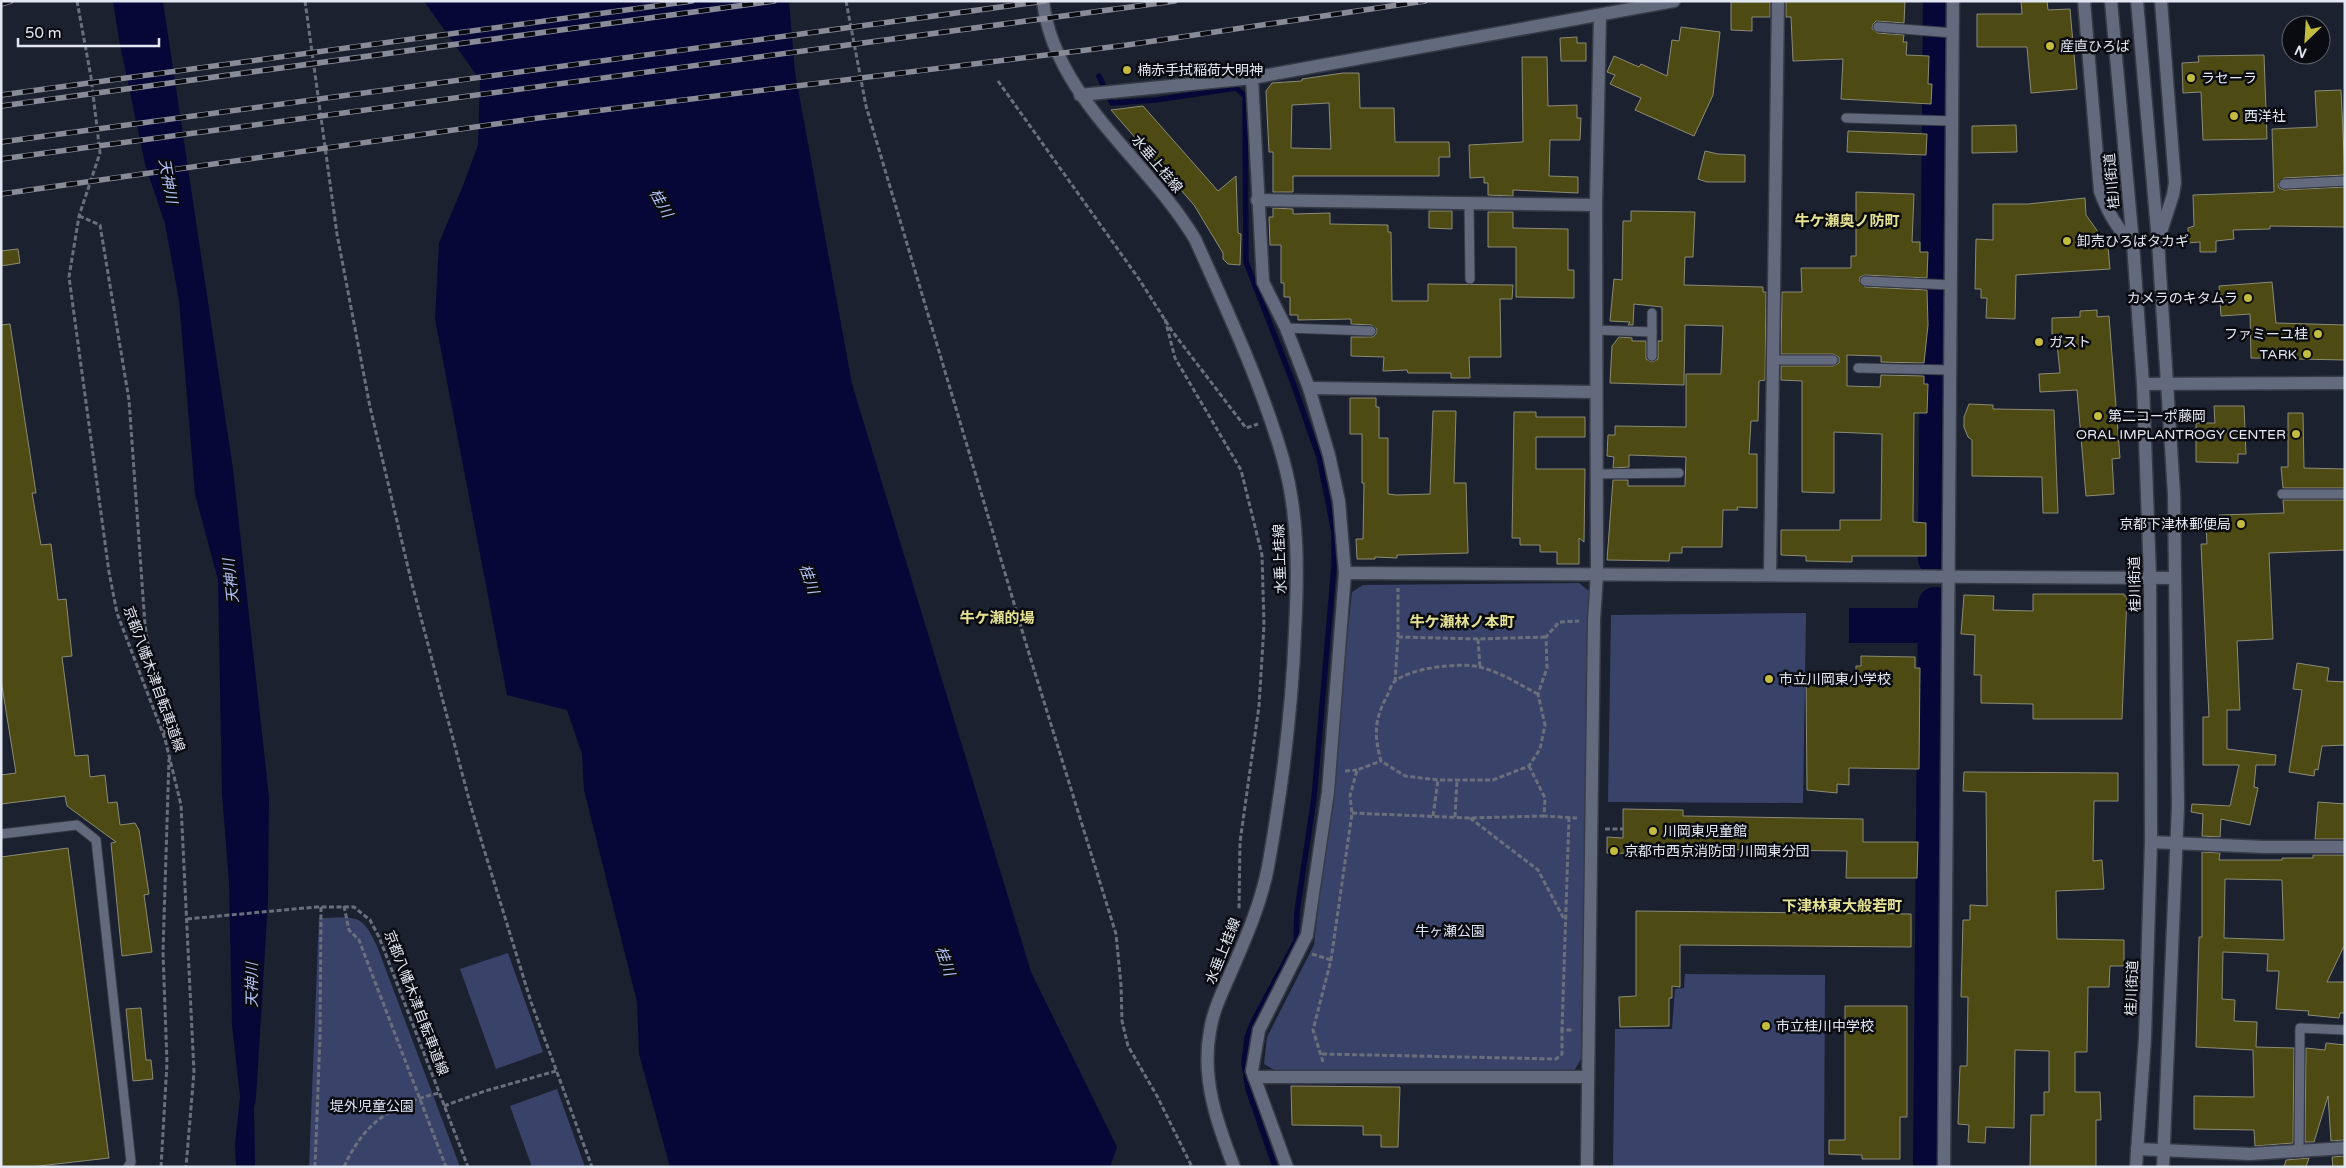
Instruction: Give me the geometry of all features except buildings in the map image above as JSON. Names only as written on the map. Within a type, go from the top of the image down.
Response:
[{"type":"street","name":"水垂上桂線","points":[[1043,1],[1061,64],[1080,95],[1181,216],[1195,239],[1270,420],[1283,460],[1294,515],[1298,585],[1294,668],[1283,773],[1267,870],[1249,929],[1217,1005],[1210,1031],[1208,1067],[1212,1103],[1234,1167]]},
{"type":"street","points":[[1080,95],[1252,78],[1674,1]]},
{"type":"street","points":[[1770,575],[1778,1]]},
{"type":"street","points":[[1944,1167],[1953,1]]},
{"type":"street","points":[[2084,1],[2100,191],[2104,203],[2120,232],[2133,244]]},
{"type":"street","name":"桂川街道","points":[[2111,1],[2144,384],[2150,578],[2151,842],[2146,1038],[2136,1167]]},
{"type":"street","points":[[2137,1],[2158,241],[2174,494],[2178,806],[2163,1167]]},
{"type":"street","points":[[2158,241],[2175,183],[2161,1]]},
{"type":"street","points":[[1587,1167],[1594,620],[1597,574],[1595,392],[1596,205],[1600,15]]},
{"type":"street","points":[[1252,78],[1257,200],[1263,282],[1286,328],[1309,388],[1329,455],[1339,501],[1345,573],[1329,785],[1307,935],[1259,1030],[1252,1071],[1287,1167]]},
{"type":"street","points":[[1257,200],[1596,205]]},
{"type":"street","points":[[2144,384],[2345,383]]},
{"type":"street","points":[[1309,388],[1595,392]]},
{"type":"street","points":[[1345,573],[2175,578]]},
{"type":"street","points":[[2151,842],[2264,847],[2345,847]]},
{"type":"street","points":[[1254,1078],[1588,1077]]},
{"type":"street","points":[[2137,1149],[2250,1154],[2345,1148]]},
{"type":"lane","points":[[1878,27],[1953,33]]},
{"type":"lane","points":[[1846,118],[1952,121]]},
{"type":"lane","points":[[2284,184],[2345,182]]},
{"type":"lane","points":[[1469,203],[1470,279]]},
{"type":"lane","points":[[1865,281],[1951,285]]},
{"type":"lane","points":[[1652,313],[1652,356]]},
{"type":"lane","points":[[1286,328],[1371,332]]},
{"type":"lane","points":[[1596,330],[1652,332]]},
{"type":"lane","points":[[1772,360],[1833,360]]},
{"type":"lane","points":[[1858,368],[1951,370]]},
{"type":"lane","points":[[1596,474],[1679,473]]},
{"type":"lane","points":[[2282,494],[2345,494]]},
{"type":"lane","points":[[1,834],[76,825],[96,840],[131,1162],[128,1167]]},
{"type":"lane","points":[[2299,1150],[2300,1028],[2345,1030]]},
{"type":"path","name":"京都八幡木津自転車道線","points":[[77,1],[91,78],[100,153],[79,216],[69,277],[116,613],[169,753],[181,805],[189,919],[316,906],[344,906],[354,907],[370,920],[379,937],[468,1167]]},
{"type":"path","points":[[305,1],[337,234],[374,425],[454,749],[531,1002],[592,1167]]},
{"type":"path","points":[[846,1],[866,106],[1027,647],[1116,934],[1122,1021],[1128,1046],[1157,1096],[1192,1167]]},
{"type":"path","points":[[998,81],[1139,279],[1165,319],[1246,428],[1270,420]]},
{"type":"path","points":[[79,216],[100,225],[129,400],[144,625],[152,671],[164,710],[165,739]]},
{"type":"path","points":[[1165,319],[1175,358],[1241,470],[1262,555],[1264,625],[1259,706],[1240,842],[1238,924],[1249,929]]},
{"type":"path","points":[[1399,574],[1398,637],[1394,682],[1380,710],[1375,738],[1381,761],[1405,776],[1438,780],[1493,780],[1529,766],[1540,749],[1546,725],[1538,694],[1547,668],[1546,637],[1558,622],[1594,620]]},
{"type":"path","points":[[1398,637],[1478,639],[1546,637]]},
{"type":"path","points":[[1478,639],[1480,667]]},
{"type":"path","points":[[1394,682],[1411,674],[1438,667],[1461,665],[1480,667],[1538,694]]},
{"type":"path","points":[[161,1167],[167,1063],[163,952],[169,753]]},
{"type":"path","points":[[1324,1078],[1322,1054],[1313,1030],[1331,960],[1352,813],[1350,796],[1357,770],[1381,761]]},
{"type":"path","points":[[1529,766],[1545,798],[1544,816]]},
{"type":"path","points":[[1433,816],[1438,780]]},
{"type":"path","points":[[1455,817],[1457,780]]},
{"type":"path","points":[[1352,813],[1470,818],[1544,816],[1591,819]]},
{"type":"path","points":[[1470,818],[1538,870],[1564,919]]},
{"type":"path","points":[[1322,1054],[1556,1059],[1562,1054],[1564,919],[1569,818]]},
{"type":"path","points":[[1602,828],[1623,829]]},
{"type":"path","points":[[344,906],[349,930],[358,940],[446,1167]]},
{"type":"path","points":[[315,1167],[320,1037],[321,907]]},
{"type":"path","points":[[186,1167],[194,1072],[189,919]]},
{"type":"path","points":[[1562,1030],[1589,1030]]},
{"type":"path","points":[[444,1106],[484,1091],[556,1070]]},
{"type":"path","points":[[344,1167],[365,1130],[388,1111],[420,1098],[439,1093]]},
{"type":"green space","name":"牛ヶ瀬公園","points":[[1579,583],[1589,591],[1581,1059],[1574,1071],[1276,1071],[1264,1064],[1267,1037],[1314,945],[1352,592],[1363,585]]},
{"type":"green space","points":[[1806,613],[1803,803],[1608,802],[1611,615]]},
{"type":"green space","name":"堤外児童公園","points":[[319,918],[356,919],[366,927],[371,935],[377,946],[460,1167],[309,1167]]},
{"type":"green space","points":[[508,953],[543,1052],[496,1069],[460,969]]},
{"type":"green space","points":[[1685,974],[1825,975],[1824,1167],[1613,1167],[1615,1029],[1672,1029],[1675,989],[1684,988]]},
{"type":"green space","points":[[557,1089],[585,1167],[532,1167],[510,1106]]},
{"type":"water","name":"天神川","points":[[113,1],[163,1],[233,469],[269,797],[268,902],[254,1107],[255,1167],[236,1167],[235,1145],[240,1096],[232,1025],[229,883],[222,794],[218,580],[195,494],[179,300],[165,224],[145,164],[119,40]]},
{"type":"water","name":"桂川","points":[[424,1],[789,1],[795,72],[852,384],[1031,972],[1117,1147],[1110,1167],[670,1167],[639,1054],[637,1002],[584,790],[582,754],[567,710],[507,695],[435,319],[439,243],[478,145],[480,80]]},
{"type":"water","points":[[1849,608],[1919,608],[1919,643],[1849,643]]},
{"type":"waterway","points":[[1935,559],[1940,1]]},
{"type":"waterway","points":[[1099,76],[1112,103],[1156,100],[1236,88],[1245,96],[1246,262],[1293,383],[1319,457],[1334,532],[1334,566],[1314,798],[1297,911],[1296,941],[1253,1022],[1247,1037],[1244,1063],[1248,1089],[1275,1167]]},
{"type":"waterway","points":[[1930,1167],[1935,604]]},
{"type":"railway","points":[[1,4],[11,1]]},
{"type":"railway","points":[[1,95],[692,1]]},
{"type":"railway","points":[[1,106],[774,1]]},
{"type":"railway","points":[[1,142],[1045,1]]},
{"type":"railway","points":[[1,159],[1175,1]]},
{"type":"railway","points":[[1,194],[538,118],[1127,45],[1425,1]]},
{"type":"place","name":"産直ひろば","points":[[2050,46]]},
{"type":"place","name":"楠赤手拭稲荷大明神","points":[[1127,70]]},
{"type":"place","name":"ラセーラ","points":[[2191,78]]},
{"type":"place","name":"西洋社","points":[[2234,116]]},
{"type":"place","name":"卸売ひろばタカギ","points":[[2067,241]]},
{"type":"place","name":"カメラのキタムラ","points":[[2248,298]]},
{"type":"place","name":"ファミーユ桂","points":[[2318,334]]},
{"type":"place","name":"ガスト","points":[[2039,342]]},
{"type":"place","name":"TARK","points":[[2307,354]]},
{"type":"place","name":"第二コーポ藤岡","points":[[2098,416]]},
{"type":"place","name":"ORAL IMPLANTROGY CENTER","points":[[2296,434]]},
{"type":"place","name":"京都下津林郵便局","points":[[2241,524]]},
{"type":"place","name":"市立川岡東小学校","points":[[1769,679]]},
{"type":"place","name":"川岡東児童館","points":[[1653,831]]},
{"type":"place","name":"京都市西京消防団 川岡東分団","points":[[1614,851]]},
{"type":"place","name":"市立桂川中学校","points":[[1766,1026]]},
{"type":"district","name":"牛ケ瀬奥ノ防町","points":[[1847,221]]},
{"type":"district","name":"牛ケ瀬的場","points":[[997,618]]},
{"type":"district","name":"牛ケ瀬林ノ本町","points":[[1462,622]]},
{"type":"district","name":"下津林東大般若町","points":[[1842,906]]}]
